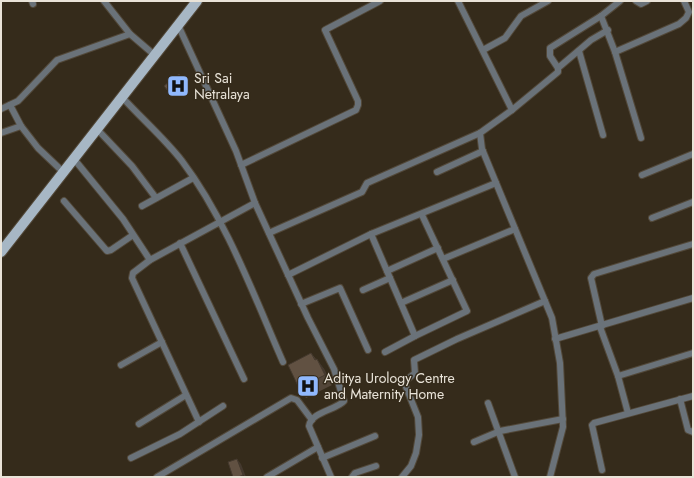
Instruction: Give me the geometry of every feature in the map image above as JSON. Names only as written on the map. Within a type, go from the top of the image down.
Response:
[{"type":"main road","points":[[1,242],[191,1]]},
{"type":"main road","points":[[1,252],[198,1]]},
{"type":"street","points":[[104,1],[130,34],[151,52]]},
{"type":"street","points":[[241,165],[356,110],[358,101],[325,30],[380,1]]},
{"type":"street","points":[[458,1],[512,110]]},
{"type":"street","points":[[483,50],[505,38],[521,16],[548,1]]},
{"type":"street","points":[[558,68],[550,56],[550,48],[601,16],[620,1]]},
{"type":"street","points":[[636,1],[641,4],[647,1]]},
{"type":"street","points":[[615,52],[679,24],[686,18],[689,12],[684,1]]},
{"type":"street","points":[[601,16],[608,30],[641,138]]},
{"type":"street","points":[[178,25],[241,165],[288,275],[334,369],[344,399],[343,403],[312,420],[309,426],[331,477]]},
{"type":"street","points":[[269,233],[362,192],[367,183],[480,133],[512,110],[555,74],[558,68],[591,40],[608,30]]},
{"type":"street","points":[[1,109],[18,101],[57,60],[130,34]]},
{"type":"street","points":[[579,50],[603,135]]},
{"type":"street","points":[[122,97],[164,139],[193,178],[219,222],[283,362]]},
{"type":"street","points":[[10,105],[21,126],[43,154],[59,168]]},
{"type":"street","points":[[1,133],[21,126]]},
{"type":"street","points":[[97,129],[132,166],[156,198]]},
{"type":"street","points":[[480,133],[483,151],[552,318],[560,363],[563,427],[550,477]]},
{"type":"street","points":[[437,172],[483,151]]},
{"type":"street","points":[[642,175],[693,154]]},
{"type":"street","points":[[74,159],[123,219],[150,260]]},
{"type":"street","points":[[142,206],[193,178]]},
{"type":"street","points":[[288,275],[371,234],[422,215],[496,183]]},
{"type":"street","points":[[64,201],[108,251],[133,235]]},
{"type":"street","points":[[652,218],[693,202]]},
{"type":"street","points":[[199,422],[132,278],[136,270],[150,260],[256,203]]},
{"type":"street","points":[[385,352],[467,311],[422,215]]},
{"type":"street","points":[[443,259],[515,229]]},
{"type":"street","points":[[371,234],[415,336]]},
{"type":"street","points":[[180,243],[244,379]]},
{"type":"street","points":[[628,413],[618,376],[601,326],[591,278],[594,274],[693,244]]},
{"type":"street","points":[[387,271],[438,248]]},
{"type":"street","points":[[363,290],[390,278]]},
{"type":"street","points":[[401,303],[453,280]]},
{"type":"street","points":[[302,304],[340,288],[368,350]]},
{"type":"street","points":[[556,339],[693,298]]},
{"type":"street","points":[[402,477],[411,466],[416,453],[419,435],[416,412],[404,382],[415,373],[414,360],[457,339],[545,301]]},
{"type":"street","points":[[121,365],[162,342]]},
{"type":"street","points":[[618,376],[693,353]]},
{"type":"street","points":[[139,424],[186,395]]},
{"type":"street","points":[[602,470],[592,425],[597,421],[693,396]]},
{"type":"street","points":[[157,477],[291,398],[298,400],[312,420]]},
{"type":"street","points":[[680,400],[688,430],[693,432]]},
{"type":"street","points":[[488,403],[500,431],[515,477]]},
{"type":"street","points":[[131,458],[199,422],[223,406]]},
{"type":"street","points":[[474,442],[500,431],[563,419]]},
{"type":"street","points":[[322,458],[375,436]]},
{"type":"street","points":[[267,477],[318,447]]},
{"type":"street","points":[[352,477],[355,473],[376,466]]},
{"type":"building","points":[[179,74],[184,80],[169,92],[164,86]]},
{"type":"building","points":[[311,353],[315,360],[317,359],[325,375],[299,388],[288,365]]},
{"type":"building","points":[[237,459],[243,475],[233,477],[228,462]]},
{"type":"place","name":"Sri Sai Netralaya","points":[[178,86]]},
{"type":"place","name":"Aditya Urology Centre and Maternity Home","points":[[308,386]]}]
